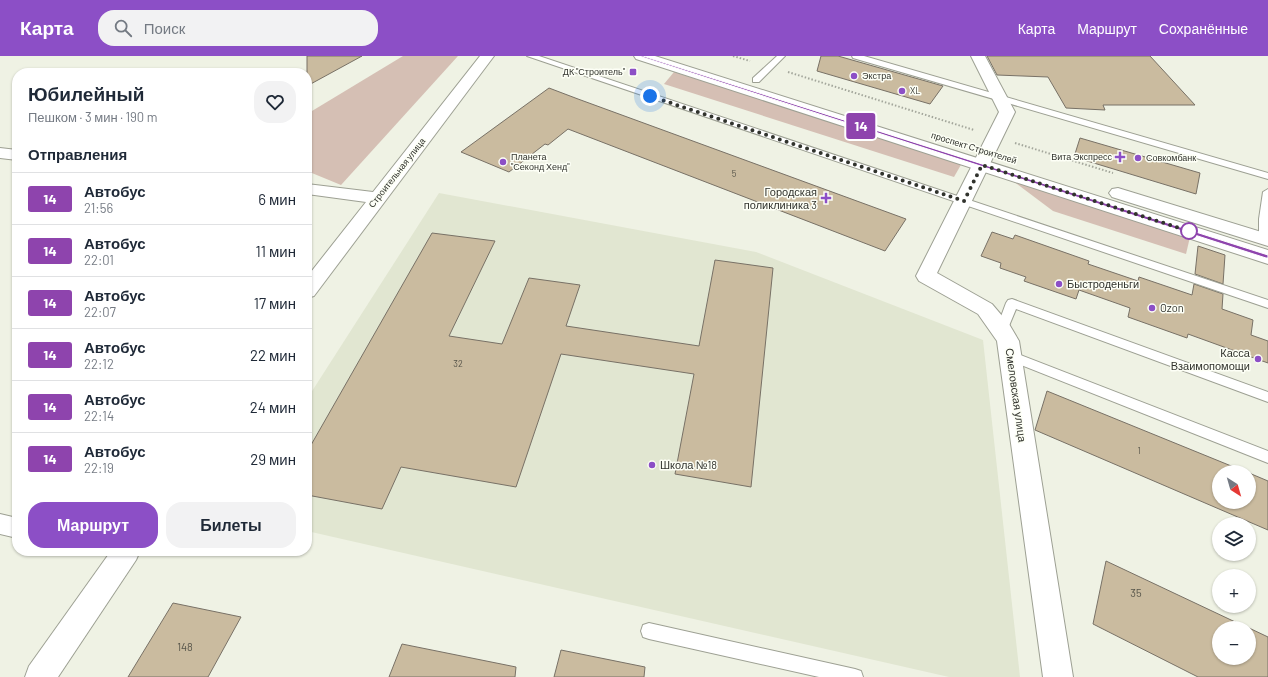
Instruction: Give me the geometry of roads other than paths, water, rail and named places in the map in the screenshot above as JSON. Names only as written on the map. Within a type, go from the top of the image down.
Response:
[{"type":"street","name":"Строительная улица","points":[[312,284],[487,56]]},
{"type":"street","name":"проспект Строителей","points":[[641,56],[985,159],[1266,239]]},
{"type":"street","name":"проспект Строителей","points":[[680,56],[756,80],[1268,257]]},
{"type":"street","points":[[978,56],[1000,98]]},
{"type":"street","name":"Смеловская улица","points":[[1000,98],[1007,112],[926,276],[985,310],[1002,330],[1008,341],[1058,677]]},
{"type":"street","points":[[0,153],[12,154]]},
{"type":"street","points":[[312,190],[378,198]]},
{"type":"street","points":[[0,524],[12,527]]},
{"type":"street","points":[[40,677],[124,556]]},
{"type":"lane","points":[[531,56],[1268,304]]},
{"type":"lane","points":[[756,80],[781,56]]},
{"type":"lane","points":[[856,56],[1268,176]]},
{"type":"lane","points":[[1266,239],[1264,219],[1268,192]]},
{"type":"lane","points":[[1240,294],[1268,309]]},
{"type":"lane","points":[[1002,330],[1012,303],[1268,397]]},
{"type":"lane","points":[[1010,356],[1268,457]]},
{"type":"lane","points":[[649,631],[855,677]]},
{"type":"place","name":"ДК \"Строитель\"","points":[[633,72]]},
{"type":"place","name":"Экстра","points":[[854,76]]},
{"type":"place","name":"XL","points":[[902,91]]},
{"type":"place","name":"Вита Экспресс","points":[[1120,157]]},
{"type":"place","name":"Совкомбанк","points":[[1138,158]]},
{"type":"place","name":"Планета \"Секонд Хенд\"","points":[[503,162]]},
{"type":"place","name":"Городская поликлиника 3","points":[[826,198]]},
{"type":"place","name":"Быстроденьги","points":[[1059,284]]},
{"type":"place","name":"Ozon","points":[[1152,308]]},
{"type":"place","name":"Касса Взаимопомощи","points":[[1258,359]]},
{"type":"place","name":"Школа №18","points":[[652,465]]}]
